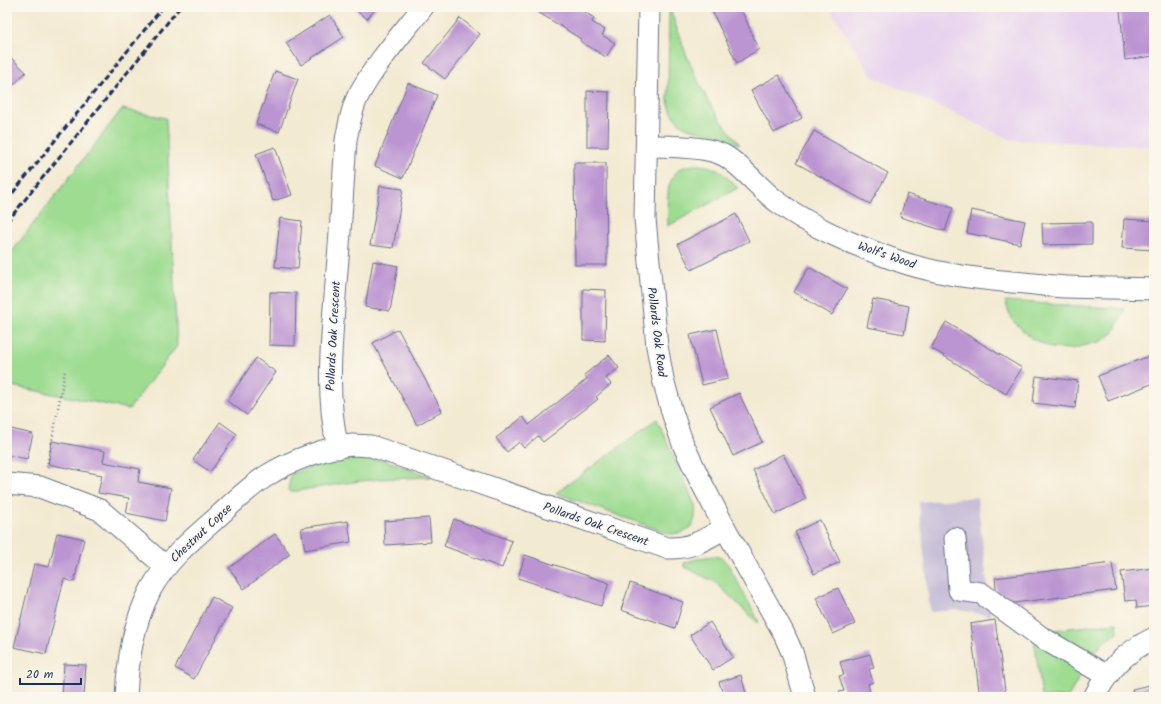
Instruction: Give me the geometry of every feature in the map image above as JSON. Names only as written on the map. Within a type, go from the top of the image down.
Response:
[{"type":"street","name":"Pollards Oak Crescent","points":[[423,7],[375,69],[358,96],[350,118],[346,140],[330,348],[330,404],[333,429],[338,448],[354,445],[371,446],[667,548],[680,549],[692,546],[725,528]]},
{"type":"street","name":"Pollards Oak Road","points":[[649,7],[646,219],[656,346],[663,379],[683,444],[725,528],[786,638],[796,664],[805,697]]},
{"type":"street","name":"Wolf's Wood","points":[[647,146],[674,146],[702,149],[724,155],[743,170],[763,190],[798,216],[836,236],[892,259],[926,269],[980,279],[1049,285],[1154,289]]},
{"type":"street","name":"Chestnut Copse","points":[[126,697],[130,647],[139,617],[152,589],[166,566],[191,539],[267,475],[289,464],[338,448]]},
{"type":"street","points":[[7,484],[40,488],[100,510],[166,566]]},
{"type":"street","points":[[955,538],[959,590],[981,593],[1041,638],[1107,676]]},
{"type":"street","points":[[1094,697],[1107,676],[1122,658],[1140,644],[1154,638]]},
{"type":"path","points":[[40,488],[48,464],[66,371]]},
{"type":"shaded area","points":[[829,7],[1154,7],[1154,146],[1012,140],[872,76]]},
{"type":"shaded area","points":[[977,497],[991,616],[958,610],[930,612],[919,502]]},
{"type":"green space","points":[[669,7],[695,75],[706,97],[713,109],[740,145],[717,135],[686,127],[680,124],[671,111],[668,101]]},
{"type":"green space","points":[[122,109],[166,118],[177,346],[129,409],[7,385],[7,258]]},
{"type":"green space","points":[[686,166],[708,166],[719,171],[738,188],[668,226],[667,202],[669,186],[676,173]]},
{"type":"green space","points":[[1005,301],[1125,309],[1113,333],[1102,341],[1071,349],[1052,348],[1031,338],[1012,320]]},
{"type":"green space","points":[[657,419],[695,505],[694,523],[688,530],[670,534],[556,493]]},
{"type":"green space","points":[[349,457],[385,460],[431,477],[381,479],[290,492],[288,490],[291,474],[335,459]]},
{"type":"green space","points":[[713,556],[722,558],[729,566],[759,622],[758,623],[715,582],[684,567],[684,563]]},
{"type":"green space","points":[[1117,623],[1118,632],[1104,642],[1091,657],[1068,697],[1042,697],[1034,638],[1043,631]]},
{"type":"building","points":[[352,7],[377,7],[367,19]]},
{"type":"building","points":[[530,7],[577,7],[594,18],[592,22],[605,30],[602,35],[615,43],[606,57],[580,41],[581,39]]},
{"type":"building","points":[[715,7],[740,7],[759,49],[737,63],[711,9]]},
{"type":"building","points":[[1138,7],[1154,7],[1154,56],[1125,60],[1120,10]]},
{"type":"building","points":[[330,15],[344,37],[301,65],[286,43]]},
{"type":"building","points":[[460,18],[480,34],[445,79],[424,63]]},
{"type":"building","points":[[7,54],[26,72],[7,92]]},
{"type":"building","points":[[275,71],[298,79],[279,132],[256,124]]},
{"type":"building","points":[[779,75],[802,118],[774,133],[751,90]]},
{"type":"building","points":[[408,83],[437,95],[403,178],[375,166]]},
{"type":"building","points":[[587,91],[609,92],[608,147],[587,147]]},
{"type":"building","points":[[814,131],[888,173],[870,204],[796,163]]},
{"type":"building","points":[[275,147],[292,195],[273,201],[256,154]]},
{"type":"building","points":[[574,163],[606,163],[607,265],[575,265]]},
{"type":"building","points":[[380,186],[403,189],[393,248],[370,245]]},
{"type":"building","points":[[907,194],[953,208],[945,231],[900,217]]},
{"type":"building","points":[[971,210],[1025,221],[1020,244],[967,233]]},
{"type":"building","points":[[736,214],[749,241],[691,270],[678,244]]},
{"type":"building","points":[[280,218],[302,221],[298,269],[275,267]]},
{"type":"building","points":[[1124,219],[1154,221],[1154,250],[1122,248]]},
{"type":"building","points":[[1092,222],[1092,244],[1043,245],[1042,223]]},
{"type":"building","points":[[373,261],[398,266],[390,311],[365,307]]},
{"type":"building","points":[[809,267],[847,289],[832,315],[794,292]]},
{"type":"building","points":[[583,289],[606,290],[605,341],[583,340]]},
{"type":"building","points":[[270,292],[296,293],[295,346],[269,345]]},
{"type":"building","points":[[873,299],[909,306],[904,334],[867,327]]},
{"type":"building","points":[[946,322],[1022,368],[1006,394],[931,348]]},
{"type":"building","points":[[398,329],[442,411],[417,425],[373,343]]},
{"type":"building","points":[[717,329],[728,379],[702,385],[690,335]]},
{"type":"building","points":[[1154,354],[1154,383],[1108,401],[1098,376]]},
{"type":"building","points":[[609,355],[619,368],[606,378],[611,384],[596,397],[598,399],[543,442],[538,436],[524,448],[519,442],[507,452],[496,438],[523,417],[529,425],[587,379],[584,375]]},
{"type":"building","points":[[256,358],[276,372],[247,415],[227,401]]},
{"type":"building","points":[[1036,376],[1078,381],[1075,408],[1033,403]]},
{"type":"building","points":[[739,393],[762,442],[733,456],[710,407]]},
{"type":"building","points":[[220,422],[237,434],[210,472],[193,460]]},
{"type":"building","points":[[7,428],[33,434],[27,459],[7,455]]},
{"type":"building","points":[[52,441],[105,451],[103,462],[140,469],[138,482],[171,488],[165,521],[126,513],[129,498],[98,493],[102,475],[48,464]]},
{"type":"building","points":[[783,454],[806,499],[775,514],[753,470]]},
{"type":"building","points":[[429,518],[431,542],[385,545],[384,521]]},
{"type":"building","points":[[454,519],[512,541],[502,568],[444,546]]},
{"type":"building","points":[[820,520],[840,562],[814,574],[795,532]]},
{"type":"building","points":[[348,521],[351,542],[305,550],[301,528]]},
{"type":"building","points":[[57,533],[84,539],[74,582],[64,579],[46,654],[14,647],[34,564],[49,567]]},
{"type":"building","points":[[275,534],[290,554],[244,589],[229,568]]},
{"type":"building","points":[[525,555],[609,583],[601,606],[518,578]]},
{"type":"building","points":[[1112,563],[1116,590],[998,605],[995,578]]},
{"type":"building","points":[[1154,568],[1154,595],[1152,596],[1153,606],[1137,608],[1136,600],[1125,601],[1121,572]]},
{"type":"building","points":[[630,583],[683,602],[675,628],[621,610]]},
{"type":"building","points":[[838,588],[855,624],[833,634],[816,598]]},
{"type":"building","points":[[212,597],[232,608],[194,679],[175,668]]},
{"type":"building","points":[[995,620],[1006,697],[980,697],[970,624]]},
{"type":"building","points":[[710,622],[733,657],[713,670],[690,635]]},
{"type":"building","points":[[870,654],[874,668],[869,669],[873,682],[868,684],[871,697],[840,697],[839,692],[844,691],[839,676],[844,675],[840,662]]},
{"type":"building","points":[[64,664],[86,665],[84,697],[62,697]]},
{"type":"building","points":[[741,675],[747,697],[724,697],[719,682]]},
{"type":"building","points":[[1154,684],[1154,697],[1134,697],[1132,689]]},
{"type":"railway","points":[[7,200],[163,7]]},
{"type":"railway","points":[[7,222],[180,7]]}]
